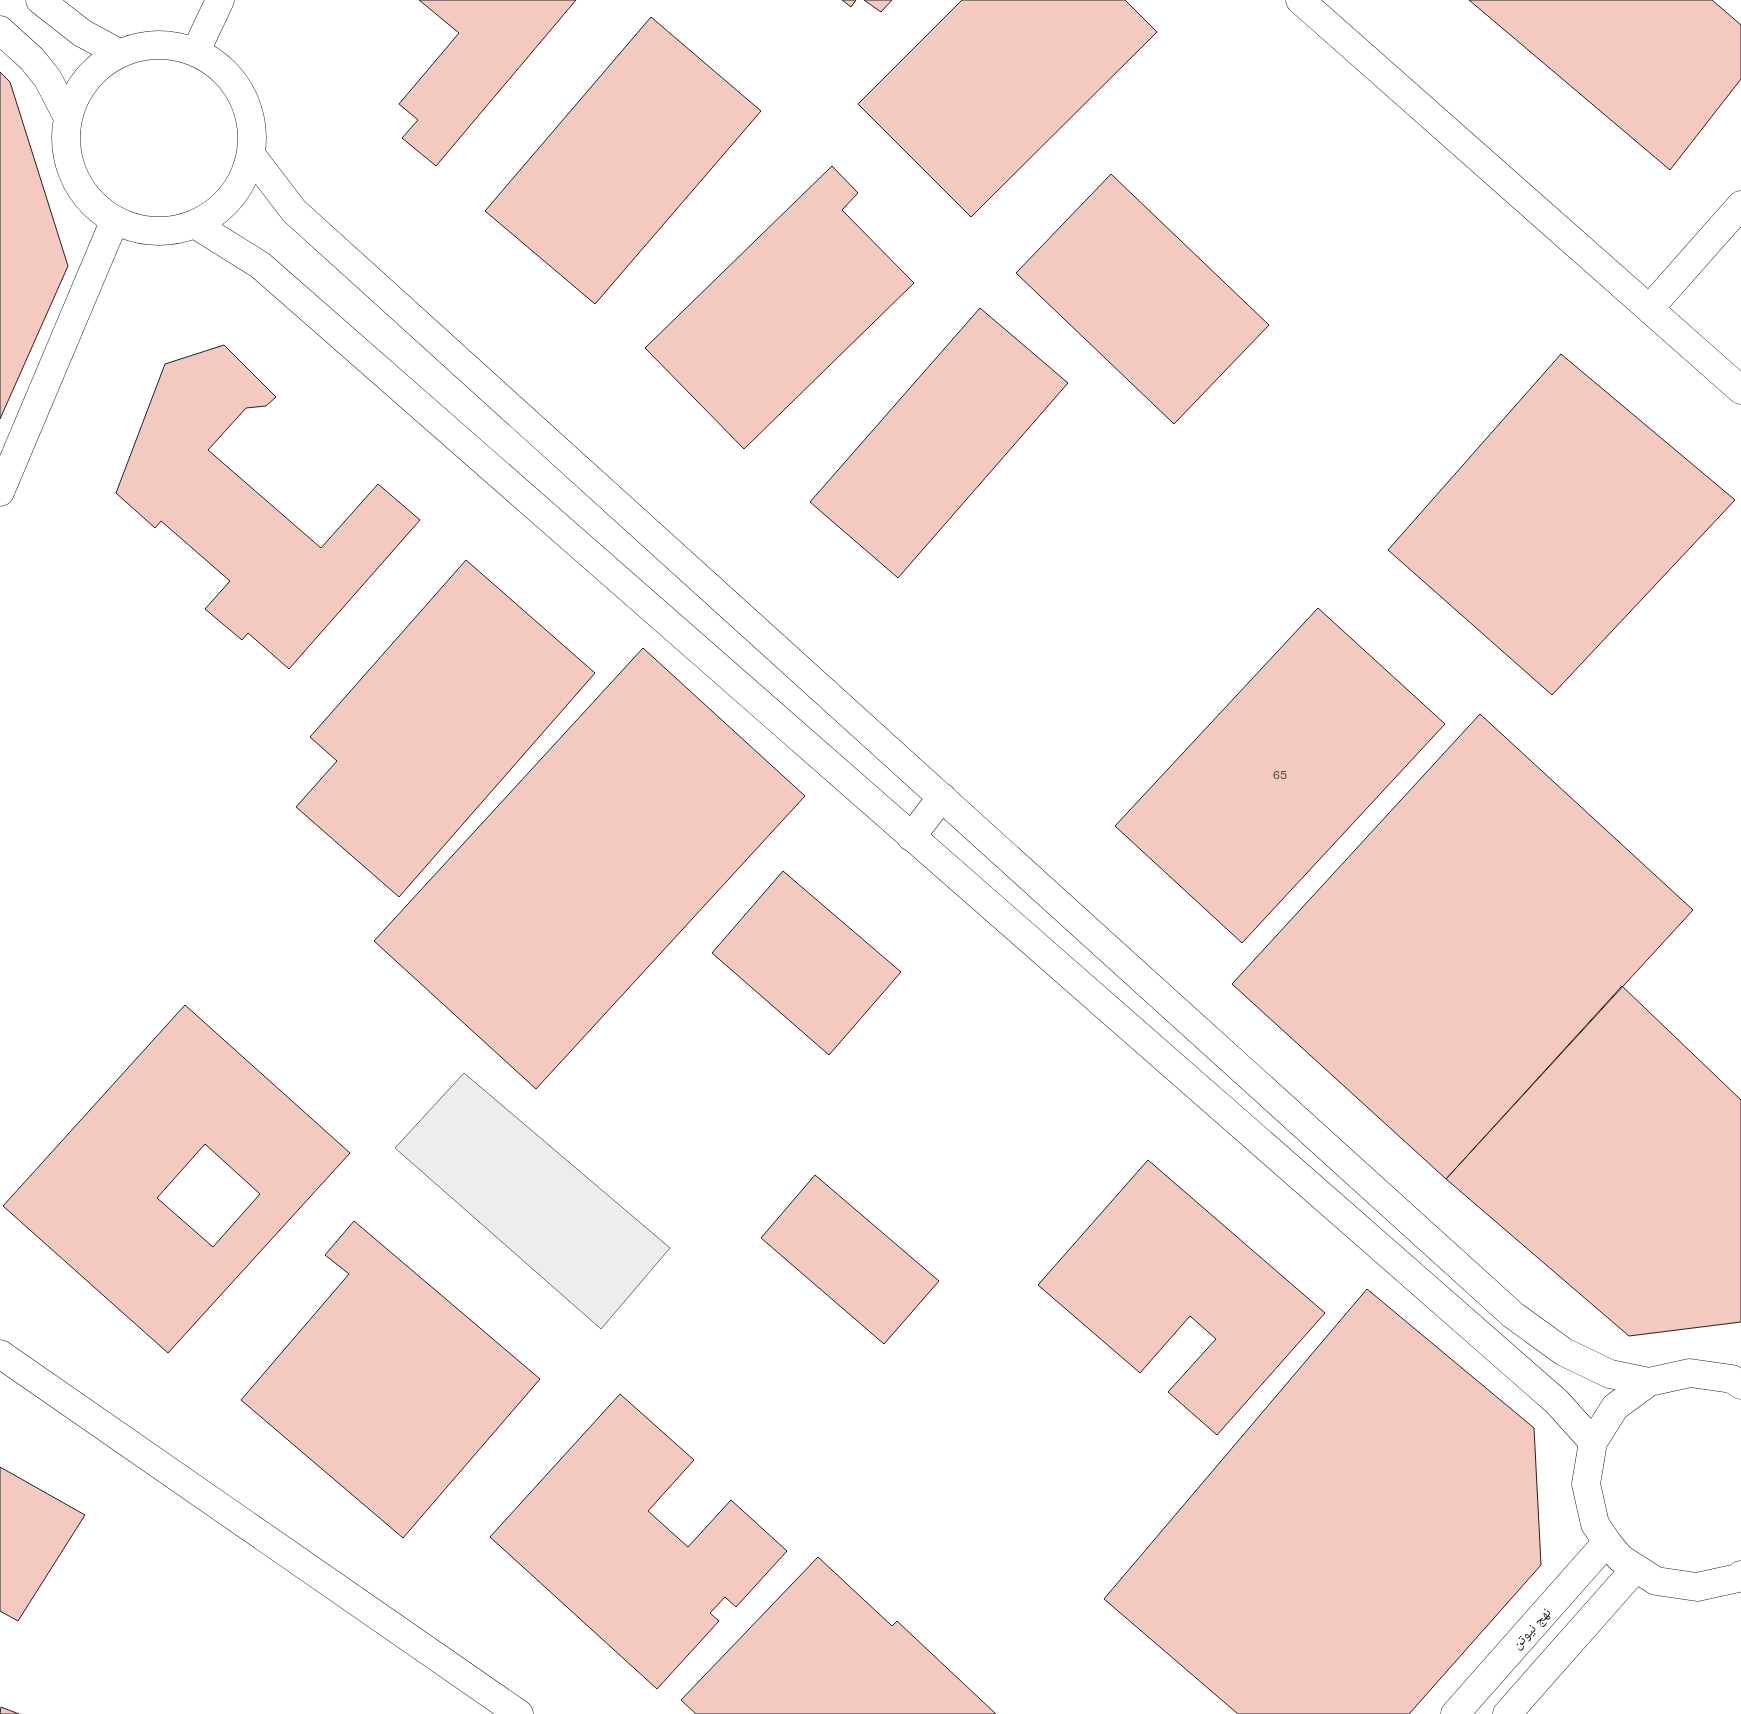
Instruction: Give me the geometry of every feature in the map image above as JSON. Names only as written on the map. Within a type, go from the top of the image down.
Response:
[{"type":"street","points":[[40,0],[82,33],[119,52]]},
{"type":"street","points":[[196,51],[220,0]]},
{"type":"street","points":[[1300,0],[1741,390]]},
{"type":"street","points":[[0,30],[32,59],[48,79],[67,116]]},
{"type":"street","points":[[157,44],[196,51],[227,74],[247,104],[252,156],[246,175],[226,206],[196,225],[154,233],[114,222],[82,195],[66,158],[67,116],[78,90],[95,68],[119,52],[157,44]]},
{"type":"street","points":[[252,156],[294,211],[1513,1314],[1564,1352],[1610,1374],[1649,1382]]},
{"type":"street","points":[[1650,308],[1741,205]]},
{"type":"street","points":[[0,492],[114,222]]},
{"type":"street","points":[[196,225],[260,265],[1557,1402],[1593,1442]]},
{"type":"street","points":[[911,837],[942,797]]},
{"type":"street","points":[[0,1354],[519,1714]]},
{"type":"street","points":[[1741,1385],[1732,1379],[1690,1373],[1649,1382],[1615,1406],[1593,1442],[1586,1484],[1595,1524],[1607,1542],[1620,1558],[1656,1581],[1698,1587],[1741,1576]]},
{"type":"street","name":"نهج نيوتن","points":[[1455,1714],[1607,1542]]},
{"type":"street","points":[[1507,1714],[1636,1568]]},
{"type":"shaded area","points":[[464,1073],[670,1248],[601,1329],[395,1148]]},
{"type":"building","points":[[419,0],[576,0],[436,166],[402,138],[418,120],[399,104],[459,33]]},
{"type":"building","points":[[842,0],[856,0],[851,7]]},
{"type":"building","points":[[864,0],[892,0],[881,12]]},
{"type":"building","points":[[962,0],[1125,0],[1157,32],[971,217],[858,104]]},
{"type":"building","points":[[1469,0],[1712,0],[1741,25],[1741,79],[1670,170]]},
{"type":"building","points":[[651,17],[761,111],[595,304],[485,211]]},
{"type":"building","points":[[0,72],[10,82],[68,266],[0,419]]},
{"type":"building","points":[[832,166],[858,193],[842,210],[914,283],[744,449],[645,348]]},
{"type":"building","points":[[1111,174],[1269,325],[1174,424],[1016,273]]},
{"type":"building","points":[[980,308],[1068,383],[898,578],[810,502]]},
{"type":"building","points":[[224,345],[276,397],[266,406],[246,408],[208,450],[321,548],[378,484],[420,520],[289,669],[248,633],[242,640],[205,609],[230,581],[161,521],[155,528],[116,493],[165,364]]},
{"type":"building","points":[[1561,354],[1735,500],[1552,695],[1388,550]]},
{"type":"building","points":[[466,560],[595,673],[399,897],[296,807],[337,761],[310,737]]},
{"type":"building","points":[[1318,608],[1445,724],[1242,943],[1115,826]]},
{"type":"building","points":[[643,648],[805,796],[536,1089],[374,941]]},
{"type":"building","points":[[1480,714],[1693,910],[1446,1179],[1232,984]]},
{"type":"building","points":[[783,871],[901,972],[829,1055],[712,953]]},
{"type":"building","points":[[1622,986],[1741,1100],[1741,1322],[1629,1336],[1446,1179]]},
{"type":"building","points":[[185,1005],[350,1153],[168,1353],[3,1206]],"holes":[[[205,1144],[260,1194],[213,1247],[157,1198]]]},
{"type":"building","points":[[1148,1160],[1325,1313],[1217,1435],[1168,1392],[1216,1339],[1190,1316],[1140,1373],[1038,1285]]},
{"type":"building","points":[[815,1175],[939,1281],[884,1344],[761,1238]]},
{"type":"building","points":[[354,1221],[540,1379],[403,1538],[241,1400],[349,1274],[325,1255]]},
{"type":"building","points":[[1367,1289],[1534,1428],[1541,1565],[1409,1714],[1238,1714],[1104,1599]]},
{"type":"building","points":[[620,1394],[694,1460],[648,1511],[688,1547],[731,1500],[787,1551],[736,1607],[725,1597],[710,1613],[719,1621],[657,1689],[490,1537]]},
{"type":"building","points":[[0,1467],[85,1515],[18,1621],[0,1611]]},
{"type":"building","points":[[818,1557],[892,1626],[897,1621],[996,1714],[696,1714],[681,1700]]},
{"type":"building","points":[[1,1707],[19,1714],[0,1714]]}]
